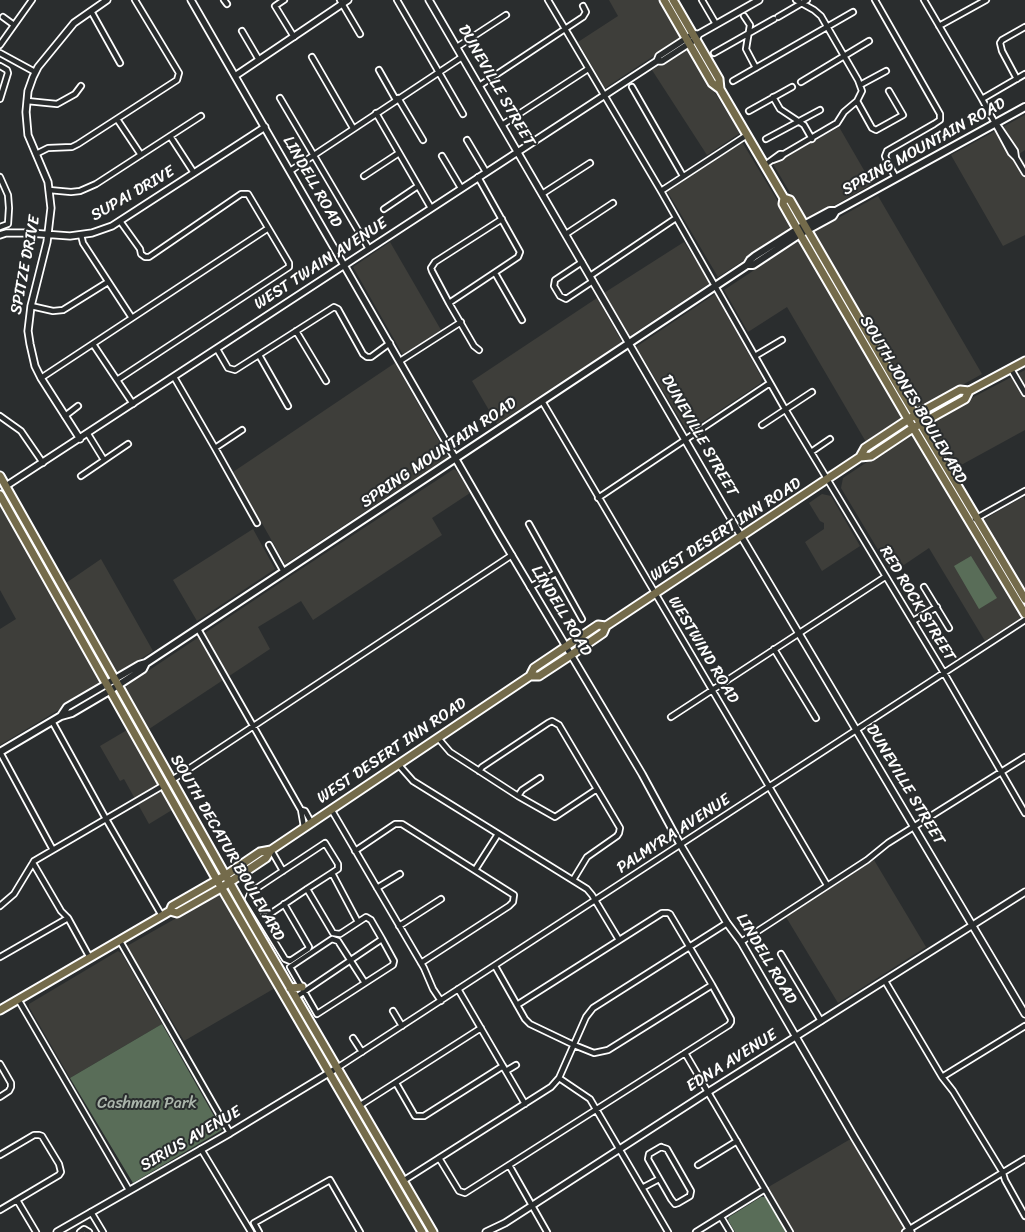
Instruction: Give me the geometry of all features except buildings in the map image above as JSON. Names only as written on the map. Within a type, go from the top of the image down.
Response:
[{"type":"main road","name":"SOUTH JONES BOULEVARD","points":[[664,0],[712,83],[720,89],[784,198],[790,200],[915,415],[917,426],[969,522],[1025,614]]},
{"type":"main road","name":"SOUTH JONES BOULEVARD","points":[[673,0],[696,35],[719,79],[720,89]]},
{"type":"main road","name":"SPRING MOUNTAIN ROAD","points":[[0,752],[61,716],[67,707],[117,682],[138,665],[146,663],[198,629],[747,265],[753,265],[830,211],[836,211],[1025,107]]},
{"type":"main road","name":"SOUTH JONES BOULEVARD","points":[[784,198],[783,204],[908,419],[917,426],[1025,599]]},
{"type":"main road","points":[[857,331],[862,325]]},
{"type":"main road","name":"WEST DESERT INN ROAD","points":[[530,676],[539,676],[571,655],[603,633],[606,626],[860,457],[865,448],[908,419],[960,390],[969,391],[1025,361]]},
{"type":"main road","name":"WEST DESERT INN ROAD","points":[[860,457],[871,456],[917,426],[965,399],[969,391]]},
{"type":"main road","name":"SOUTH DECATUR BOULEVARD","points":[[0,476],[3,488],[84,623],[290,988],[433,1232]]},
{"type":"main road","name":"SOUTH DECATUR BOULEVARD","points":[[0,495],[221,888],[422,1232]]},
{"type":"main road","points":[[22,534],[34,544],[42,559],[47,559]]},
{"type":"main road","points":[[45,574],[50,573],[55,581],[62,585]]},
{"type":"main road","points":[[58,598],[63,597],[75,616],[84,623]]},
{"type":"main road","name":"WEST DESERT INN ROAD","points":[[0,1010],[162,916],[170,911],[172,906],[226,875],[260,852],[270,850],[530,676],[534,668],[598,625],[606,626]]},
{"type":"main road","name":"WEST DESERT INN ROAD","points":[[170,911],[177,913],[221,888],[266,858],[270,850]]},
{"type":"main road","points":[[253,942],[257,940],[278,965]]},
{"type":"main road","points":[[275,980],[283,984],[291,997],[296,997]]},
{"type":"main road","points":[[290,988],[304,989]]},
{"type":"main road","points":[[382,1162],[386,1162],[396,1179],[400,1182],[404,1181]]},
{"type":"street","points":[[0,45],[32,0]]},
{"type":"street","name":"SPITZE DRIVE","points":[[80,439],[41,378],[35,366],[30,344],[28,331],[30,306],[49,234],[51,208],[49,190],[44,173],[28,135],[26,124],[27,100],[28,91],[35,72],[74,23],[107,0]]},
{"type":"street","points":[[36,154],[48,148],[72,147],[179,77],[180,73],[136,0]]},
{"type":"street","name":"LINDELL ROAD","points":[[191,0],[530,587],[642,774],[680,844],[727,923],[741,942],[909,1231]]},
{"type":"street","points":[[284,0],[275,6],[294,36]]},
{"type":"street","points":[[236,76],[341,2],[348,0]]},
{"type":"street","points":[[397,0],[463,114]]},
{"type":"street","name":"RED ROCK STREET","points":[[548,0],[661,191],[811,452],[1025,812]]},
{"type":"street","points":[[702,0],[716,24]]},
{"type":"street","name":"WEST TWAIN AVENUE","points":[[3,488],[43,464],[345,266],[656,61],[659,56],[758,0]]},
{"type":"street","points":[[714,53],[750,30],[776,18],[798,1],[807,0]]},
{"type":"street","points":[[875,0],[937,108],[940,117],[934,124],[887,151],[885,156],[896,178]]},
{"type":"street","points":[[924,0],[995,123],[1002,130],[1025,173]]},
{"type":"street","points":[[939,26],[986,0]]},
{"type":"street","name":"DUNEVILLE STREET","points":[[432,1],[479,86],[741,536],[1025,1014]]},
{"type":"street","points":[[764,165],[780,154],[784,154],[837,123],[844,112],[860,96],[860,85],[821,16],[798,1]]},
{"type":"street","points":[[341,2],[360,34]]},
{"type":"street","points":[[479,86],[583,17],[586,12],[583,6]]},
{"type":"street","points":[[741,10],[750,30],[746,49],[756,68]]},
{"type":"street","points":[[91,11],[120,63]]},
{"type":"street","points":[[732,81],[853,12]]},
{"type":"street","points":[[457,47],[506,15]]},
{"type":"street","points":[[2,17],[14,25]]},
{"type":"street","points":[[1017,79],[1002,51],[1000,43],[1025,27]]},
{"type":"street","points":[[242,32],[259,60]]},
{"type":"street","points":[[801,82],[869,41]]},
{"type":"street","points":[[0,53],[35,72]]},
{"type":"street","points":[[290,171],[462,56]]},
{"type":"street","points":[[312,57],[353,128]]},
{"type":"street","points":[[0,66],[7,70],[8,73],[0,99]]},
{"type":"street","points":[[502,125],[588,69]]},
{"type":"street","points":[[379,70],[423,140]]},
{"type":"street","points":[[860,85],[886,71]]},
{"type":"street","points":[[982,99],[1025,74]]},
{"type":"street","points":[[27,100],[57,104],[75,94],[81,86]]},
{"type":"street","points":[[632,87],[683,176]]},
{"type":"street","points":[[749,111],[792,87]]},
{"type":"street","points":[[857,101],[872,128],[876,130],[903,115],[889,91]]},
{"type":"street","points":[[773,97],[780,110],[804,125],[812,138]]},
{"type":"street","points":[[280,98],[369,249]]},
{"type":"street","points":[[766,139],[820,110]]},
{"type":"street","points":[[376,114],[431,208]]},
{"type":"street","points":[[49,190],[71,192],[96,184],[201,116]]},
{"type":"street","points":[[117,119],[141,155]]},
{"type":"street","name":"SUPAI DRIVE","points":[[0,235],[17,232],[81,235],[92,233],[120,221],[265,127]]},
{"type":"street","points":[[661,191],[747,135]]},
{"type":"street","points":[[170,136],[194,173]]},
{"type":"street","points":[[468,140],[486,172]]},
{"type":"street","points":[[364,176],[399,153]]},
{"type":"street","points":[[442,156],[461,188]]},
{"type":"street","points":[[542,194],[590,163]]},
{"type":"street","points":[[0,177],[8,195],[9,208],[8,224],[0,227]]},
{"type":"street","points":[[449,303],[519,255],[519,248],[478,177]]},
{"type":"street","points":[[384,209],[418,186]]},
{"type":"street","points":[[117,380],[289,267],[289,263],[250,195],[246,193],[241,194],[149,257],[141,254],[140,249],[120,221]]},
{"type":"street","points":[[566,234],[613,203]]},
{"type":"street","points":[[582,262],[555,280],[554,286],[560,296],[566,299],[591,278],[676,218]]},
{"type":"street","points":[[479,350],[474,346],[431,268],[435,262],[502,219]]},
{"type":"street","points":[[41,378],[268,229]]},
{"type":"street","points":[[81,235],[83,243],[132,318]]},
{"type":"street","points":[[495,273],[522,320]]},
{"type":"street","points":[[30,306],[53,311],[63,310],[108,282]]},
{"type":"street","points":[[216,349],[226,366],[231,370],[238,369],[334,308],[338,309],[366,357],[371,357],[390,343]]},
{"type":"street","points":[[400,361],[461,322]]},
{"type":"street","points":[[296,331],[326,381]]},
{"type":"street","points":[[755,356],[782,340]]},
{"type":"street","points":[[93,344],[133,404]]},
{"type":"street","points":[[259,355],[288,406]]},
{"type":"street","points":[[1011,369],[1025,393]]},
{"type":"street","points":[[174,378],[257,523]]},
{"type":"street","points":[[598,498],[770,382]]},
{"type":"street","points":[[762,425],[812,392]]},
{"type":"street","name":"WESTWIND ROAD","points":[[542,401],[826,885]]},
{"type":"street","points":[[65,416],[78,406]]},
{"type":"street","points":[[0,416],[21,432],[43,464]]},
{"type":"street","points":[[215,448],[242,430]]},
{"type":"street","points":[[88,434],[104,460]]},
{"type":"street","points":[[811,452],[830,439]]},
{"type":"street","points":[[82,476],[128,444]]},
{"type":"street","points":[[969,522],[1025,491]]},
{"type":"street","points":[[529,524],[582,619]]},
{"type":"street","points":[[269,545],[284,572]]},
{"type":"street","points":[[172,780],[512,555]]},
{"type":"street","points":[[530,587],[556,573]]},
{"type":"street","points":[[670,718],[885,577]]},
{"type":"street","points":[[924,587],[949,628]]},
{"type":"street","points":[[913,621],[936,607]]},
{"type":"street","name":"PALMYRA AVENUE","points":[[338,1068],[1025,620]]},
{"type":"street","points":[[198,629],[301,810],[304,827]]},
{"type":"street","points":[[774,649],[816,718]]},
{"type":"street","points":[[52,721],[162,916]]},
{"type":"street","points":[[479,771],[482,767],[548,723],[554,721],[559,725],[620,828],[619,832],[588,856],[573,880]]},
{"type":"street","points":[[438,738],[450,752],[518,796],[555,817],[597,789]]},
{"type":"street","points":[[0,752],[54,850]]},
{"type":"street","points":[[741,942],[867,860],[914,826],[1025,757]]},
{"type":"street","points":[[398,764],[413,781],[587,889],[596,900],[619,940]]},
{"type":"street","points":[[518,796],[522,790],[540,778]]},
{"type":"street","points":[[0,906],[14,894],[33,862],[164,785]]},
{"type":"street","points":[[331,809],[441,1000]]},
{"type":"street","points":[[301,810],[305,812],[311,822]]},
{"type":"street","points":[[355,851],[399,824],[510,892],[514,899],[510,906],[421,963]]},
{"type":"street","points":[[475,870],[498,834]]},
{"type":"street","points":[[261,920],[284,904],[338,869],[338,864],[325,843],[251,892],[248,899],[261,920],[286,959],[290,961],[309,947],[284,904]]},
{"type":"street","points":[[270,850],[283,871]]},
{"type":"street","points":[[33,862],[60,911],[68,918],[90,958]]},
{"type":"street","points":[[332,873],[358,922]]},
{"type":"street","points":[[377,888],[400,874]]},
{"type":"street","points":[[307,889],[333,932],[340,934],[366,917],[371,920],[394,962],[393,965],[317,1014],[290,967],[332,939],[338,941],[365,983]]},
{"type":"street","name":"EDNA AVENUE","points":[[495,1232],[505,1223],[619,1149],[1025,892]]},
{"type":"street","points":[[399,926],[441,899]]},
{"type":"street","points":[[439,1158],[459,1191],[465,1192],[685,1054],[731,1022],[712,985],[668,913],[662,913],[518,1005]]},
{"type":"street","points":[[0,957],[68,918]]},
{"type":"street","points":[[404,1181],[552,1087],[559,1078],[586,1017],[593,1008],[727,923]]},
{"type":"street","points":[[296,997],[304,989],[382,939]]},
{"type":"street","points":[[120,940],[230,1133]]},
{"type":"street","points":[[781,954],[821,1021]]},
{"type":"street","points":[[495,966],[525,1019],[535,1028],[594,1053],[608,1050],[712,985]]},
{"type":"street","points":[[885,981],[942,1077],[953,1091],[1003,1172],[1005,1180],[1025,1216]]},
{"type":"street","points":[[458,989],[525,1104]]},
{"type":"street","points":[[18,1000],[129,1190]]},
{"type":"street","points":[[393,1011],[402,1026]]},
{"type":"street","points":[[942,1077],[1025,1026]]},
{"type":"street","points":[[359,1106],[481,1028]]},
{"type":"street","points":[[353,1038],[362,1052]]},
{"type":"street","points":[[685,1054],[790,1232]]},
{"type":"street","points":[[0,1064],[11,1083],[9,1091],[0,1097]]},
{"type":"street","points":[[506,1071],[516,1065]]},
{"type":"street","points":[[396,1083],[415,1116],[418,1117],[424,1116],[502,1066]]},
{"type":"street","name":"SIRIUS AVENUE","points":[[57,1232],[230,1133],[338,1068]]},
{"type":"street","points":[[559,1078],[584,1094],[597,1109],[668,1232]]},
{"type":"street","points":[[0,1155],[34,1135],[42,1136],[59,1164],[61,1172],[0,1210]]},
{"type":"street","points":[[698,1165],[737,1142]]},
{"type":"street","points":[[663,1147],[667,1149],[690,1189],[690,1196],[675,1204],[670,1199],[659,1179],[648,1157],[649,1154],[663,1147]]},
{"type":"street","points":[[201,1149],[251,1232]]},
{"type":"street","points":[[909,1231],[1025,1159]]},
{"type":"street","points":[[509,1166],[547,1232]]},
{"type":"street","points":[[642,1188],[659,1179]]},
{"type":"street","points":[[259,1232],[254,1223],[330,1180],[360,1232]]},
{"type":"street","points":[[696,1232],[765,1189]]},
{"type":"street","points":[[17,1200],[36,1232]]},
{"type":"street","points":[[91,1212],[103,1232]]},
{"type":"street","points":[[721,1217],[730,1232]]},
{"type":"street","name":"EDNA AVENUE","points":[[486,1232],[505,1223]]},
{"type":"street","points":[[80,1232],[84,1229],[89,1232]]},
{"type":"shaded area","points":[[609,0],[659,0],[681,38],[605,88],[578,42],[618,16]]},
{"type":"shaded area","points":[[687,48],[740,133],[707,155],[652,70]]},
{"type":"shaded area","points":[[1025,115],[1025,150],[1019,154],[1025,163],[1025,235],[1003,246],[951,155]]},
{"type":"shaded area","points":[[839,127],[872,184],[807,221],[773,164]]},
{"type":"shaded area","points":[[742,142],[794,228],[718,277],[667,191]]},
{"type":"shaded area","points":[[878,196],[982,374],[917,410],[813,232]]},
{"type":"shaded area","points":[[800,240],[903,419],[866,442],[787,307],[748,332],[724,290]]},
{"type":"shaded area","points":[[390,242],[441,330],[403,355],[353,267]]},
{"type":"shaded area","points":[[684,242],[710,283],[630,336],[604,293]]},
{"type":"shaded area","points":[[715,294],[762,378],[761,383],[690,430],[686,429],[636,347]]},
{"type":"shaded area","points":[[597,298],[622,342],[497,424],[472,381]]},
{"type":"shaded area","points":[[395,363],[448,457],[285,564],[233,472]]},
{"type":"shaded area","points":[[1025,370],[1025,430],[952,470],[924,423]]},
{"type":"shaded area","points":[[911,433],[1022,618],[985,641],[929,548],[892,573],[841,488],[843,478]]},
{"type":"shaded area","points":[[454,469],[470,493],[432,518],[442,535],[313,620],[301,601],[258,627],[270,649],[149,729],[129,695],[126,688],[127,685]]},
{"type":"shaded area","points":[[822,494],[831,496],[860,546],[822,571],[805,542],[824,529],[824,523],[820,521],[809,503]]},
{"type":"shaded area","points":[[1023,497],[1025,500],[1025,591],[983,520]]},
{"type":"shaded area","points":[[0,505],[100,680],[97,687],[0,745],[0,629],[16,619],[0,590]]},
{"type":"shaded area","points":[[253,529],[275,569],[197,621],[173,580]]},
{"type":"shaded area","points":[[101,559],[153,651],[120,672],[116,671],[66,583]]},
{"type":"shaded area","points":[[127,730],[172,810],[149,824],[124,779],[120,781],[100,746]]},
{"type":"shaded area","points":[[874,860],[926,947],[838,1003],[786,917]]},
{"type":"shaded area","points":[[219,894],[275,988],[184,1041],[127,946]]},
{"type":"shaded area","points":[[118,951],[122,954],[162,1024],[70,1078],[29,1004]]},
{"type":"shaded area","points":[[854,1137],[909,1229],[905,1232],[790,1232],[765,1189]]},
{"type":"green space","points":[[971,556],[997,598],[979,609],[954,566]]},
{"type":"green space","name":"Cashman Park","points":[[162,1024],[222,1130],[133,1183],[70,1078]]},
{"type":"green space","points":[[761,1197],[765,1197],[786,1232],[735,1232],[728,1220],[729,1217]]}]
